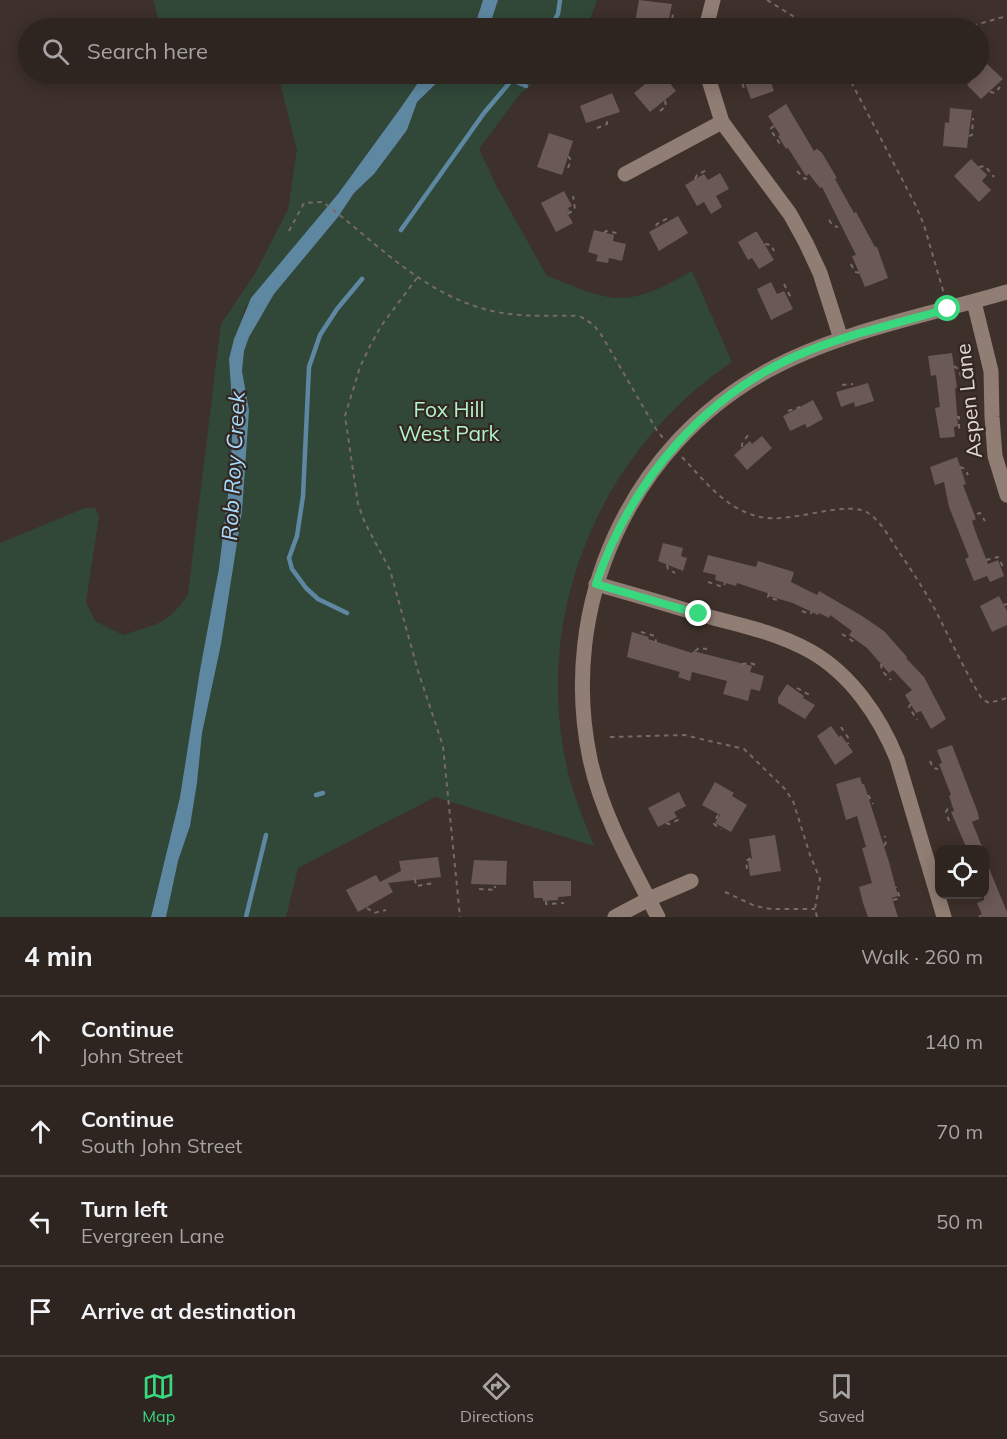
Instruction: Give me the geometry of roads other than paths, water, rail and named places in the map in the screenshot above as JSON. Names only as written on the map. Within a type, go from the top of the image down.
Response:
[{"type":"street","points":[[708,18],[712,0]]},
{"type":"street","points":[[709,84],[722,122],[790,214],[806,243],[820,273],[841,339]]},
{"type":"street","points":[[625,174],[722,122]]},
{"type":"street","points":[[658,917],[609,816],[591,761],[582,682],[585,634],[596,584],[604,559],[631,504],[672,447],[699,419],[766,371],[806,351],[841,339],[1007,292]]},
{"type":"street","name":"Aspen Lane","points":[[974,302],[991,370],[995,453],[1007,495]]},
{"type":"street","points":[[596,584],[781,638],[810,651],[831,664],[866,702],[888,737],[897,759],[944,917]]},
{"type":"street","points":[[615,917],[691,881]]},
{"type":"water","points":[[483,0],[498,0],[492,18],[477,18]]},
{"type":"water","name":"Rob Roy Creek","points":[[417,84],[436,84],[417,102],[407,130],[374,174],[354,193],[338,217],[274,294],[249,337],[244,351],[242,371],[249,410],[242,511],[221,644],[202,733],[190,826],[178,861],[166,917],[151,917],[180,797],[219,568],[230,478],[233,417],[229,359],[234,339],[251,298],[338,194]]},
{"type":"waterway","points":[[556,18],[560,0]]},
{"type":"waterway","points":[[401,230],[484,113],[509,84]]},
{"type":"waterway","points":[[521,84],[526,86]]},
{"type":"waterway","points":[[347,613],[318,599],[306,588],[292,569],[289,558],[297,536],[303,496],[309,367],[320,335],[337,309],[362,279]]},
{"type":"waterway","points":[[316,795],[323,793]]},
{"type":"waterway","points":[[246,917],[266,835]]},
{"type":"park label","name":"Fox Hill West Park","points":[[449,422]]}]
